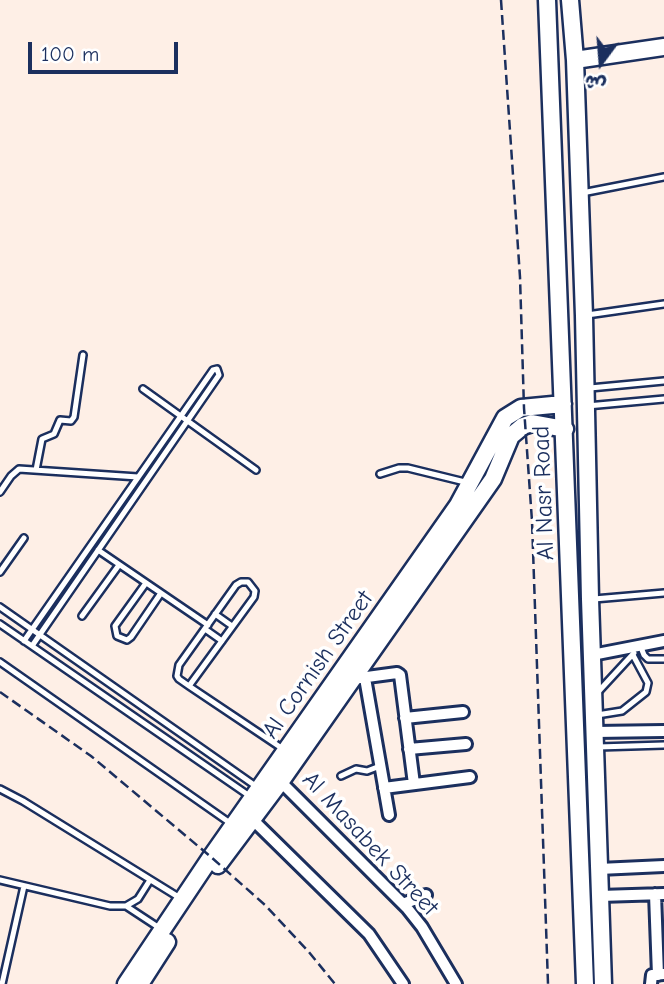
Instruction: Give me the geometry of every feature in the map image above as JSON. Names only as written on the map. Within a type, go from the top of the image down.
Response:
[{"type":"main road","name":"Al Nasr Road","points":[[548,0],[585,984]]},
{"type":"main road","name":"Al Nasr Road","points":[[570,0],[575,60],[584,316],[603,984]]},
{"type":"main road","points":[[575,60],[664,47]]},
{"type":"main road","name":"Al Cornish Street","points":[[126,984],[167,932],[233,825],[256,793],[276,777],[359,678],[477,489],[495,433],[508,414],[521,408],[563,404]]},
{"type":"main road","name":"Al Cornish Street","points":[[187,902],[253,820],[276,777],[286,751],[458,505],[497,473],[508,441],[523,426],[537,423],[565,429]]},
{"type":"main road","name":"Al Cornish Street","points":[[140,984],[167,932]]},
{"type":"street","points":[[592,655],[637,649],[664,641]]},
{"type":"street","points":[[388,815],[380,766],[359,678],[399,674],[414,784]]},
{"type":"street","points":[[405,719],[463,712]]},
{"type":"street","points":[[595,732],[664,731]]},
{"type":"street","points":[[410,749],[466,744]]},
{"type":"street","name":"Al Masabek Street","points":[[276,777],[403,904],[422,927],[456,984]]},
{"type":"street","points":[[384,788],[470,777]]},
{"type":"street","points":[[253,820],[369,934],[403,984]]},
{"type":"street","points":[[599,869],[664,866]]},
{"type":"street","points":[[600,895],[659,894],[658,978]]},
{"type":"street","points":[[403,904],[426,895]]},
{"type":"lane","points":[[579,194],[664,177]]},
{"type":"lane","points":[[584,316],[664,304]]},
{"type":"lane","points":[[36,470],[41,439],[54,434],[60,421],[71,421],[74,417],[83,355]]},
{"type":"lane","points":[[24,641],[213,370],[219,370],[219,375],[32,646]]},
{"type":"lane","points":[[586,388],[664,381]]},
{"type":"lane","points":[[143,389],[256,470]]},
{"type":"lane","points":[[587,406],[664,400]]},
{"type":"lane","points":[[380,474],[408,468],[477,489]]},
{"type":"lane","points":[[0,492],[19,469],[138,477]]},
{"type":"lane","points":[[133,485],[140,489]]},
{"type":"lane","points":[[0,572],[24,538]]},
{"type":"lane","points":[[90,547],[161,593],[222,641]]},
{"type":"lane","points":[[82,616],[119,565]]},
{"type":"lane","points":[[189,686],[254,597],[253,586],[242,582],[236,585],[177,668],[179,679],[189,686],[286,751]]},
{"type":"lane","points":[[146,583],[115,626],[114,631],[121,639],[131,637],[161,593]]},
{"type":"lane","points":[[590,599],[664,593]]},
{"type":"lane","points":[[0,607],[214,756],[256,793]]},
{"type":"lane","points":[[215,614],[232,626]]},
{"type":"lane","points":[[0,624],[206,767],[256,793]]},
{"type":"lane","points":[[637,649],[648,659],[664,659]]},
{"type":"lane","points":[[593,696],[637,649]]},
{"type":"lane","points":[[595,732],[646,692],[648,683],[637,649]]},
{"type":"lane","points":[[0,662],[233,825]]},
{"type":"lane","points":[[149,727],[156,716]]},
{"type":"lane","points":[[595,732],[664,745]]},
{"type":"lane","points":[[206,767],[214,756]]},
{"type":"lane","points":[[341,776],[356,769],[367,771],[380,766]]},
{"type":"lane","points":[[0,789],[23,800],[187,902]]},
{"type":"lane","points":[[0,880],[110,906],[126,906],[138,900],[150,880]]},
{"type":"lane","points":[[2,984],[24,886]]},
{"type":"lane","points":[[126,906],[167,932]]},
{"type":"railway","points":[[501,0],[520,277],[524,408],[532,521],[548,984]]},
{"type":"railway","points":[[0,692],[91,756],[211,857],[265,905],[335,984]]}]
